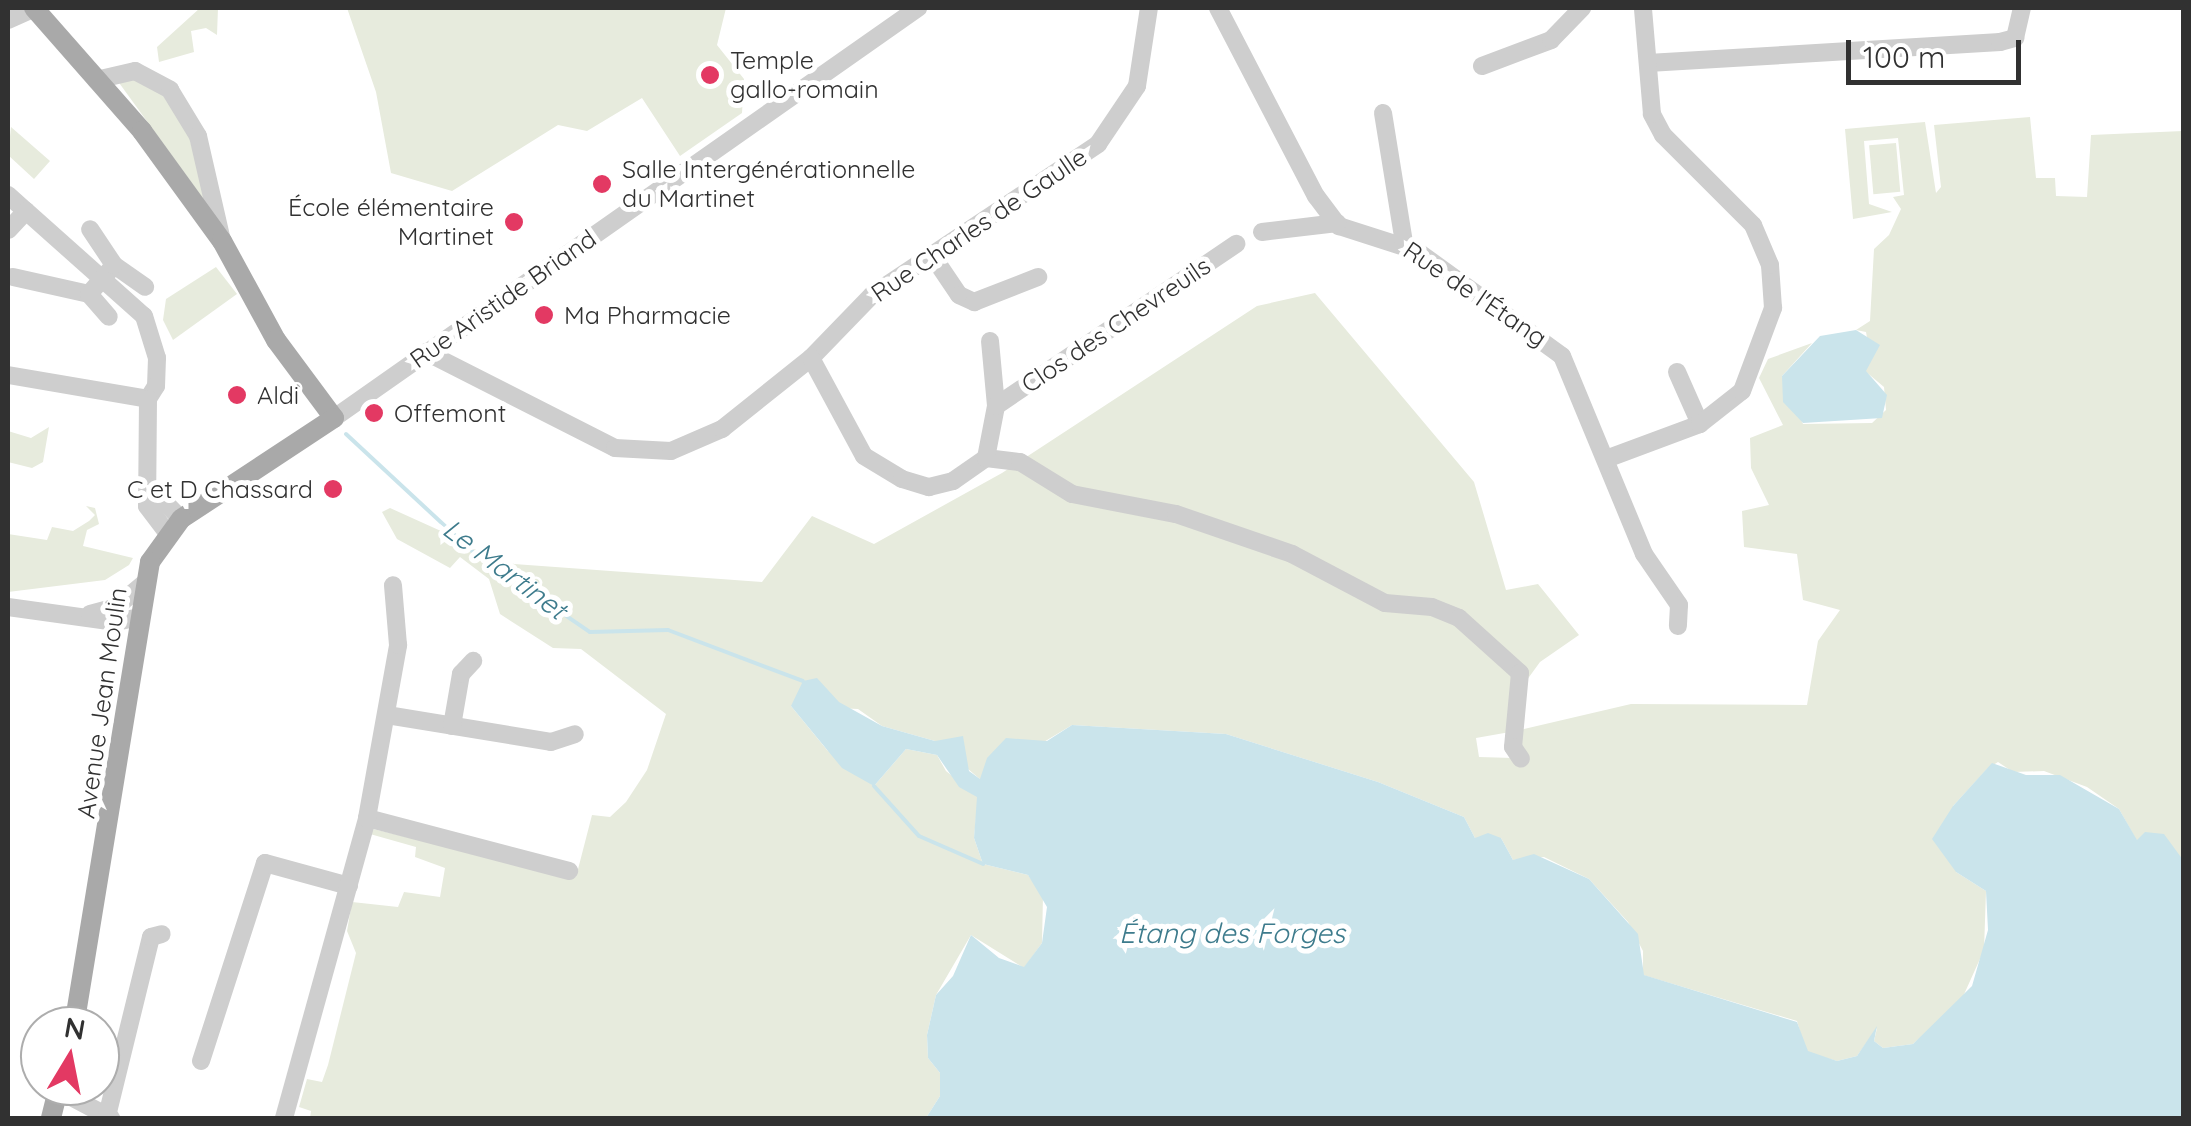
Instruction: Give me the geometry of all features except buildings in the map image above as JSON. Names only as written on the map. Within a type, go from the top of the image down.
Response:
[{"type":"main road","points":[[34,8],[96,80],[222,242],[278,342],[334,418],[174,526]]},
{"type":"main road","name":"Avenue Jean Moulin","points":[[78,1006],[101,886],[138,617],[146,582],[174,526]]},
{"type":"street","points":[[8,20],[34,8]]},
{"type":"street","name":"Rue Aristide Briand","points":[[334,418],[918,8]]},
{"type":"street","name":"Rue Charles de Gaulle","points":[[426,352],[616,448],[671,451],[722,429],[811,358],[872,295],[1112,129],[1138,86],[1149,8]]},
{"type":"street","points":[[1218,8],[1316,196],[1337,223]]},
{"type":"street","points":[[1482,66],[1550,40],[1582,8]]},
{"type":"street","points":[[1606,459],[1700,424],[1742,391],[1759,358],[1773,308],[1770,266],[1753,225],[1664,135],[1652,114],[1643,8]]},
{"type":"street","points":[[1648,63],[2000,42],[2015,38],[2022,8]]},
{"type":"street","points":[[96,80],[135,71],[170,90],[198,136],[222,242]]},
{"type":"street","points":[[1383,112],[1404,243]]},
{"type":"street","points":[[8,195],[108,271],[145,287]]},
{"type":"street","points":[[8,230],[26,211]]},
{"type":"street","points":[[1262,232],[1337,223]]},
{"type":"street","name":"Rue de l'Étang","points":[[1337,223],[1404,243],[1562,356],[1644,554],[1679,605],[1678,626]]},
{"type":"street","points":[[90,229],[108,271],[154,331],[156,386],[148,399],[149,514],[174,526]]},
{"type":"street","name":"Clos des Chevreuils","points":[[996,406],[1236,244]]},
{"type":"street","points":[[932,254],[959,295],[974,302],[1038,277]]},
{"type":"street","points":[[89,294],[108,271]]},
{"type":"street","points":[[14,277],[89,294],[109,318]]},
{"type":"street","name":"Clos des Chevreuils","points":[[986,458],[996,406],[990,341]]},
{"type":"street","points":[[811,358],[864,456],[902,479],[929,487],[954,481],[986,458],[1020,462],[1072,494],[1176,514],[1292,554],[1384,603],[1459,618],[1520,673],[1517,753]]},
{"type":"street","points":[[1678,372],[1700,424]]},
{"type":"street","points":[[8,376],[148,399]]},
{"type":"street","points":[[80,615],[116,607],[146,582]]},
{"type":"street","points":[[284,1118],[367,818],[398,645],[394,585]]},
{"type":"street","points":[[8,607],[116,622],[138,617]]},
{"type":"street","points":[[452,726],[461,674],[473,661]]},
{"type":"street","points":[[387,715],[551,742],[575,734]]},
{"type":"street","points":[[367,818],[569,871]]},
{"type":"street","points":[[201,1061],[265,863],[348,886]]},
{"type":"street","points":[[109,1117],[151,937],[162,934]]},
{"type":"shaded area","points":[[200,8],[218,8],[217,35],[206,28],[191,31],[194,52],[159,62],[157,47]]},
{"type":"shaded area","points":[[347,8],[726,8],[717,45],[744,79],[742,113],[680,156],[642,98],[587,131],[558,125],[452,191],[391,173],[376,92]]},
{"type":"shaded area","points":[[131,78],[153,83],[186,125],[207,204],[117,80]]},
{"type":"shaded area","points":[[2030,117],[2036,178],[2055,178],[2056,196],[2087,197],[2091,135],[2183,131],[2183,860],[2137,841],[2119,809],[2087,787],[2044,771],[2013,772],[1998,762],[1987,769],[1953,806],[1956,872],[1986,891],[1984,950],[1961,1001],[1913,1044],[1883,1048],[1874,1041],[1877,1028],[1857,1056],[1837,1061],[1806,1052],[1797,1021],[1643,975],[1643,951],[1628,922],[1589,879],[1544,857],[1513,860],[1501,838],[1475,838],[1464,817],[1378,782],[1226,734],[1072,725],[981,780],[935,741],[882,726],[858,709],[791,706],[827,750],[874,786],[906,749],[937,755],[946,771],[978,797],[974,838],[983,864],[1028,875],[1043,895],[1042,943],[1024,968],[971,935],[936,995],[927,1035],[928,1058],[940,1073],[940,1096],[926,1118],[310,1118],[311,1111],[299,1107],[307,1079],[322,1082],[328,1065],[356,953],[347,931],[352,902],[398,907],[404,892],[440,897],[445,868],[415,857],[416,847],[370,834],[373,829],[576,877],[592,815],[610,817],[626,802],[647,770],[666,714],[581,649],[553,648],[500,614],[489,579],[460,557],[450,568],[397,539],[382,512],[390,508],[514,564],[762,582],[812,516],[874,544],[1002,473],[1257,306],[1315,293],[1474,482],[1506,590],[1538,584],[1579,635],[1540,662],[1508,706],[1510,732],[1476,738],[1479,757],[1513,758],[1520,730],[1631,704],[1807,705],[1818,641],[1840,610],[1803,600],[1797,554],[1744,547],[1742,511],[1769,505],[1751,468],[1750,438],[1783,425],[1759,378],[1768,359],[1812,343],[1782,376],[1803,424],[1872,423],[1886,410],[1884,387],[1865,371],[1871,360],[1866,332],[1856,330],[1870,321],[1874,249],[1889,235],[1901,209],[1893,197],[1904,195],[1898,138],[1864,141],[1869,204],[1892,212],[1853,219],[1845,129],[1925,122],[1936,193],[1941,187],[1934,125]]},
{"type":"shaded area","points":[[11,127],[50,161],[34,179],[8,155]]},
{"type":"shaded area","points":[[1896,143],[1900,192],[1873,194],[1869,145]]},
{"type":"shaded area","points":[[216,267],[237,294],[173,340],[163,320],[166,299]]},
{"type":"shaded area","points":[[49,427],[43,462],[32,468],[8,462],[8,431],[31,438]]},
{"type":"shaded area","points":[[86,506],[95,508],[99,524],[87,530],[83,546],[133,558],[129,565],[105,580],[8,592],[8,534],[47,540],[52,527],[73,531],[95,515]]},
{"type":"water","points":[[1856,330],[1880,345],[1866,371],[1887,395],[1882,418],[1803,423],[1783,402],[1782,376],[1820,336]]},
{"type":"water","name":"Étang des Forges","points":[[817,678],[839,702],[882,726],[935,741],[963,736],[969,771],[980,779],[987,758],[1006,738],[1047,741],[1072,725],[1226,734],[1378,782],[1464,817],[1475,838],[1488,833],[1501,838],[1513,860],[1534,854],[1589,879],[1638,934],[1644,975],[1797,1022],[1808,1051],[1837,1061],[1857,1056],[1877,1026],[1874,1041],[1883,1048],[1913,1044],[1972,986],[1988,930],[1986,891],[1956,872],[1932,839],[1953,806],[1992,763],[2026,775],[2060,775],[2119,809],[2137,840],[2145,832],[2164,834],[2183,860],[2183,1118],[926,1118],[940,1096],[940,1073],[928,1058],[927,1035],[936,995],[953,976],[971,935],[999,958],[1024,967],[1042,943],[1047,907],[1028,875],[983,864],[974,838],[977,797],[959,787],[937,755],[906,749],[874,786],[842,768],[791,706],[803,681]]},
{"type":"waterway","name":"Le Martinet","points":[[346,434],[474,553],[590,632],[668,630],[803,681]]},
{"type":"waterway","name":"Le Martinet","points":[[874,786],[919,836],[983,864]]},
{"type":"place","name":"Temple gallo-romain","points":[[710,75]]},
{"type":"place","name":"Salle Intergénérationnelle du Martinet","points":[[602,184]]},
{"type":"place","name":"École élémentaire Martinet","points":[[514,222]]},
{"type":"place","name":"Ma Pharmacie","points":[[544,315]]},
{"type":"place","name":"Aldi","points":[[237,395]]},
{"type":"place","name":"Offemont","points":[[374,413]]},
{"type":"place","name":"C et D Chassard","points":[[333,489]]}]
